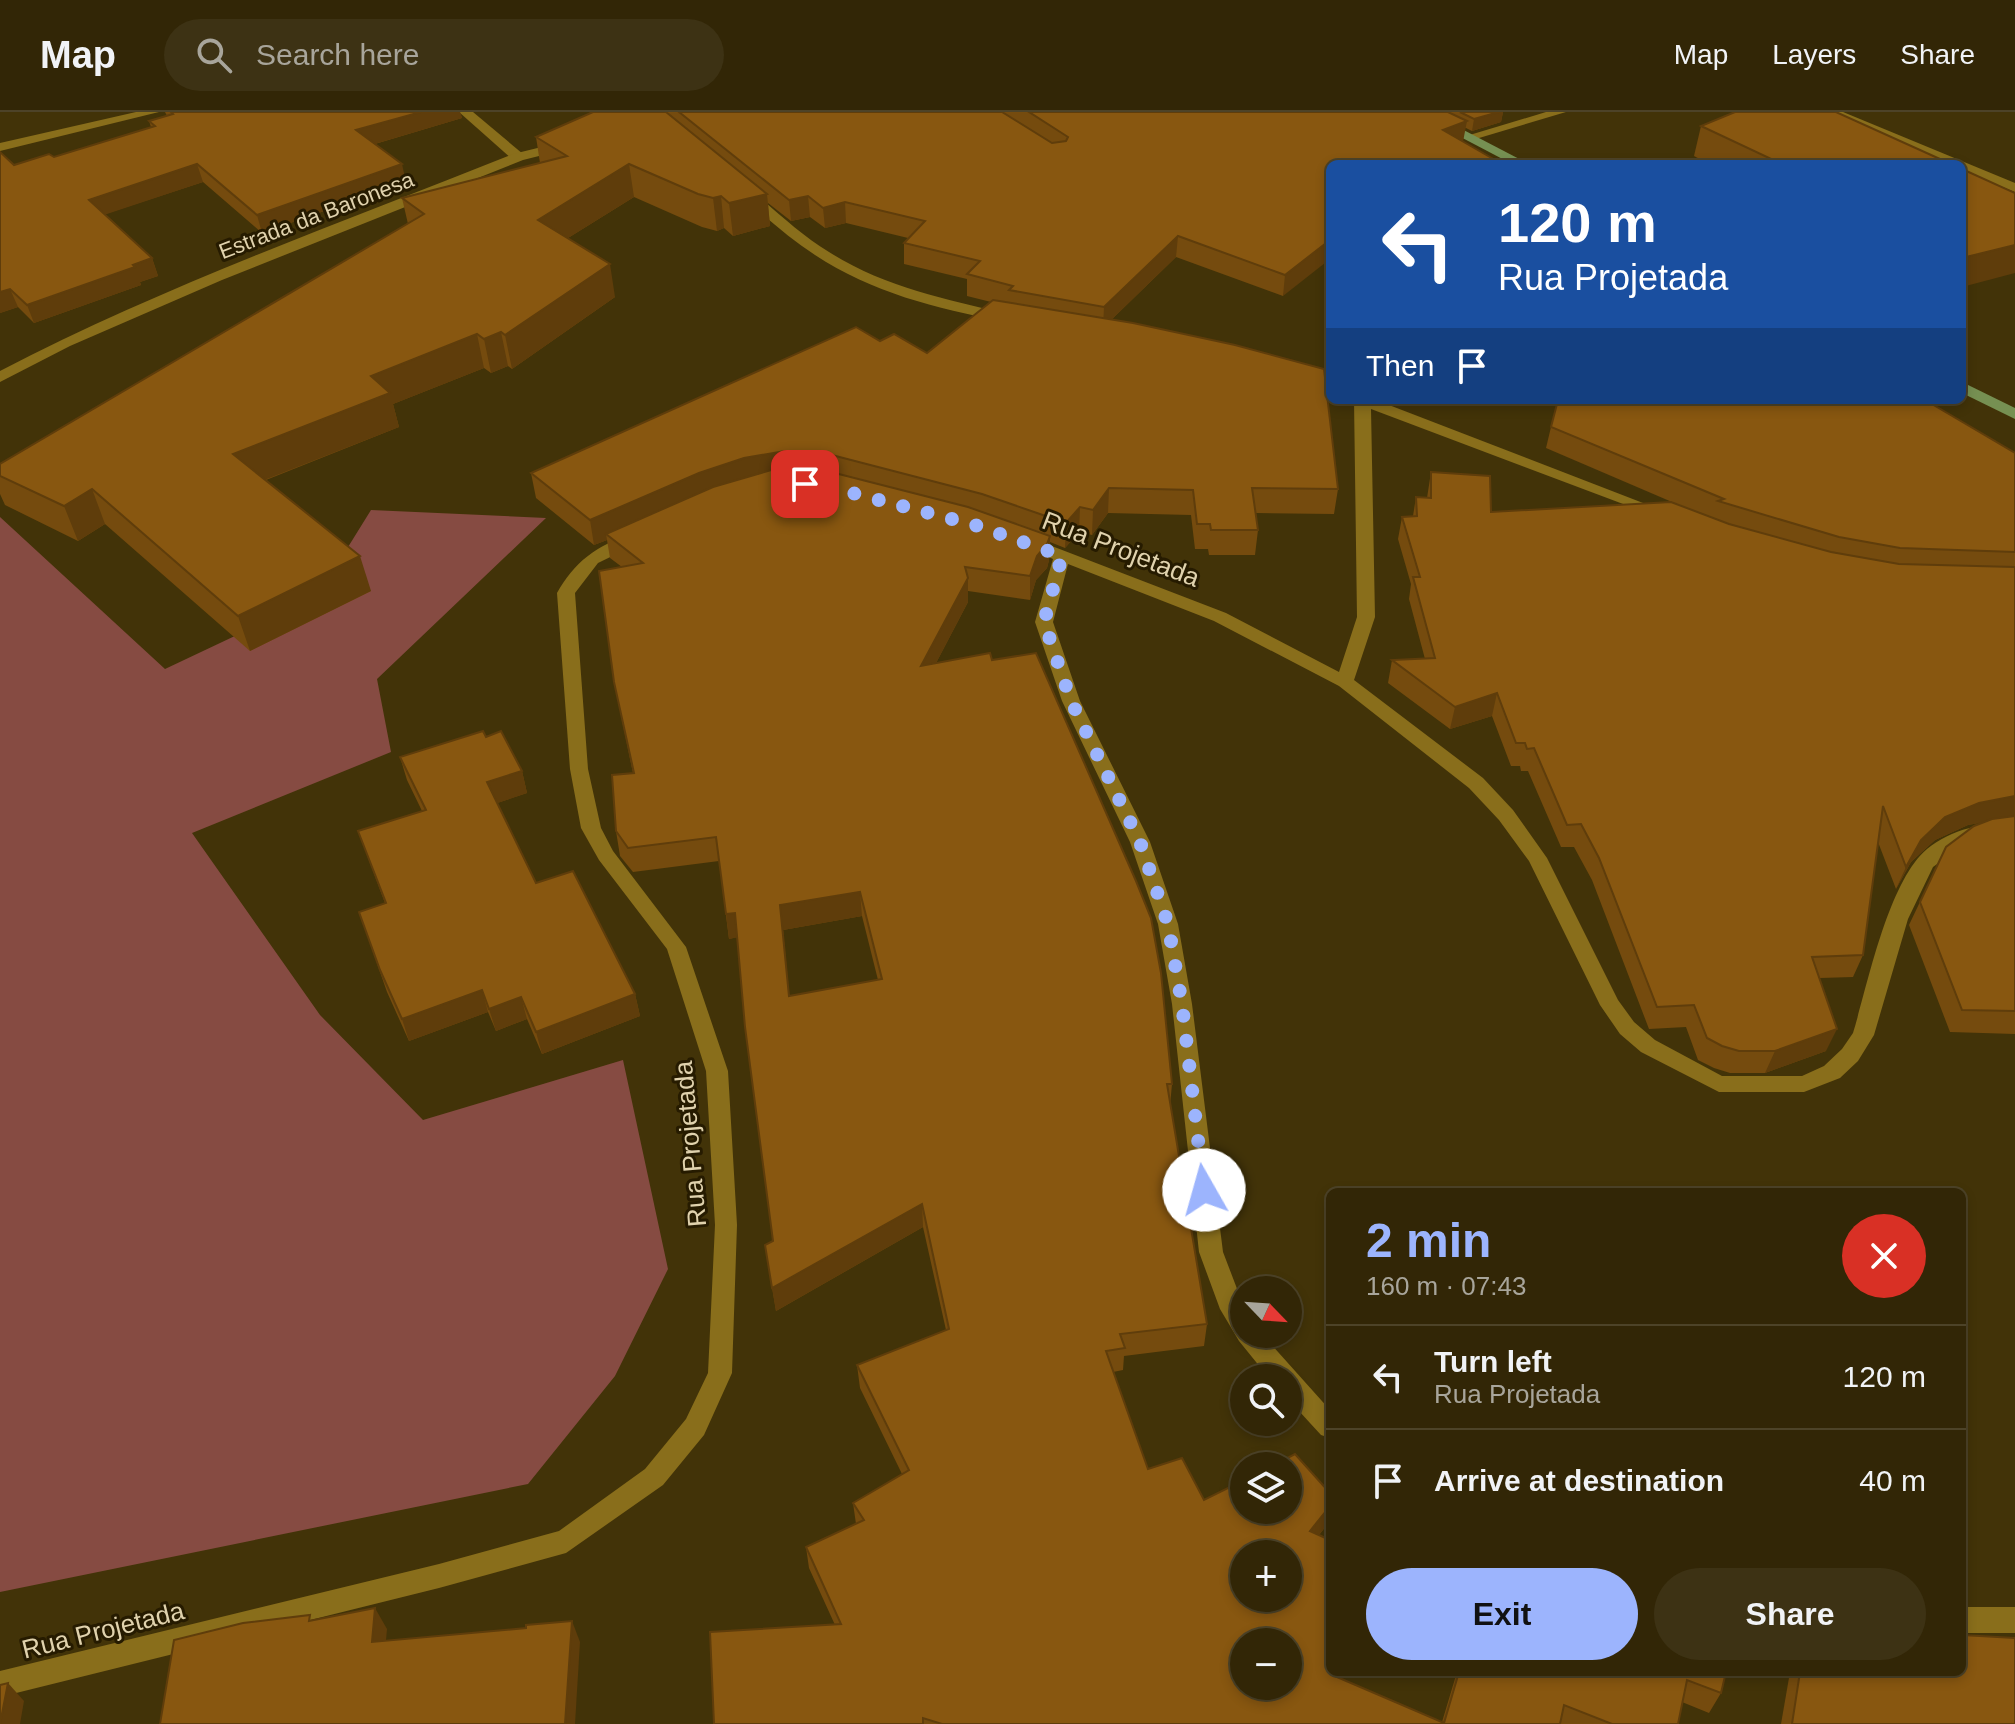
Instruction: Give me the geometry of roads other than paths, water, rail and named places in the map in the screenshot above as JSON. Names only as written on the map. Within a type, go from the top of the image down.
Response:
[{"type":"main road","points":[[1419,112],[1514,160]]},
{"type":"main road","points":[[1966,389],[2015,414]]},
{"type":"street","points":[[0,147],[153,112]]},
{"type":"street","points":[[465,112],[518,157]]},
{"type":"street","points":[[1469,137],[1560,112]]},
{"type":"street","points":[[1832,112],[1948,160]]},
{"type":"street","name":"Estrada da Baronesa","points":[[0,377],[65,343],[217,277],[518,157],[580,141]]},
{"type":"street","points":[[1966,168],[2015,188]]},
{"type":"street","points":[[740,188],[824,255],[877,282],[944,305],[1015,320]]},
{"type":"street","points":[[1345,682],[1366,617],[1363,404]]},
{"type":"street","points":[[1374,404],[1670,516]]},
{"type":"street","name":"Rua Projetada","points":[[0,1684],[439,1576],[566,1541],[654,1477],[695,1427],[720,1373],[726,1225],[717,1071],[676,947],[606,855],[591,828],[579,769],[566,593],[578,570],[599,553],[654,530]]},
{"type":"street","name":"Rua Projetada","points":[[1004,535],[1220,617],[1345,682],[1476,783],[1506,815],[1537,858],[1610,1005],[1627,1028],[1648,1046],[1719,1084],[1804,1084],[1832,1072],[1850,1055],[1863,1035],[1907,896],[1926,862],[1954,842],[1989,829],[2015,827]]},
{"type":"street","points":[[1062,556],[1044,622],[1071,701],[1140,842],[1168,924],[1182,1004],[1211,1252],[1230,1305]]},
{"type":"street","points":[[1256,1348],[1271,1364]]},
{"type":"street","points":[[1302,1397],[1326,1423]]},
{"type":"street","points":[[1966,1620],[2015,1620]]}]
